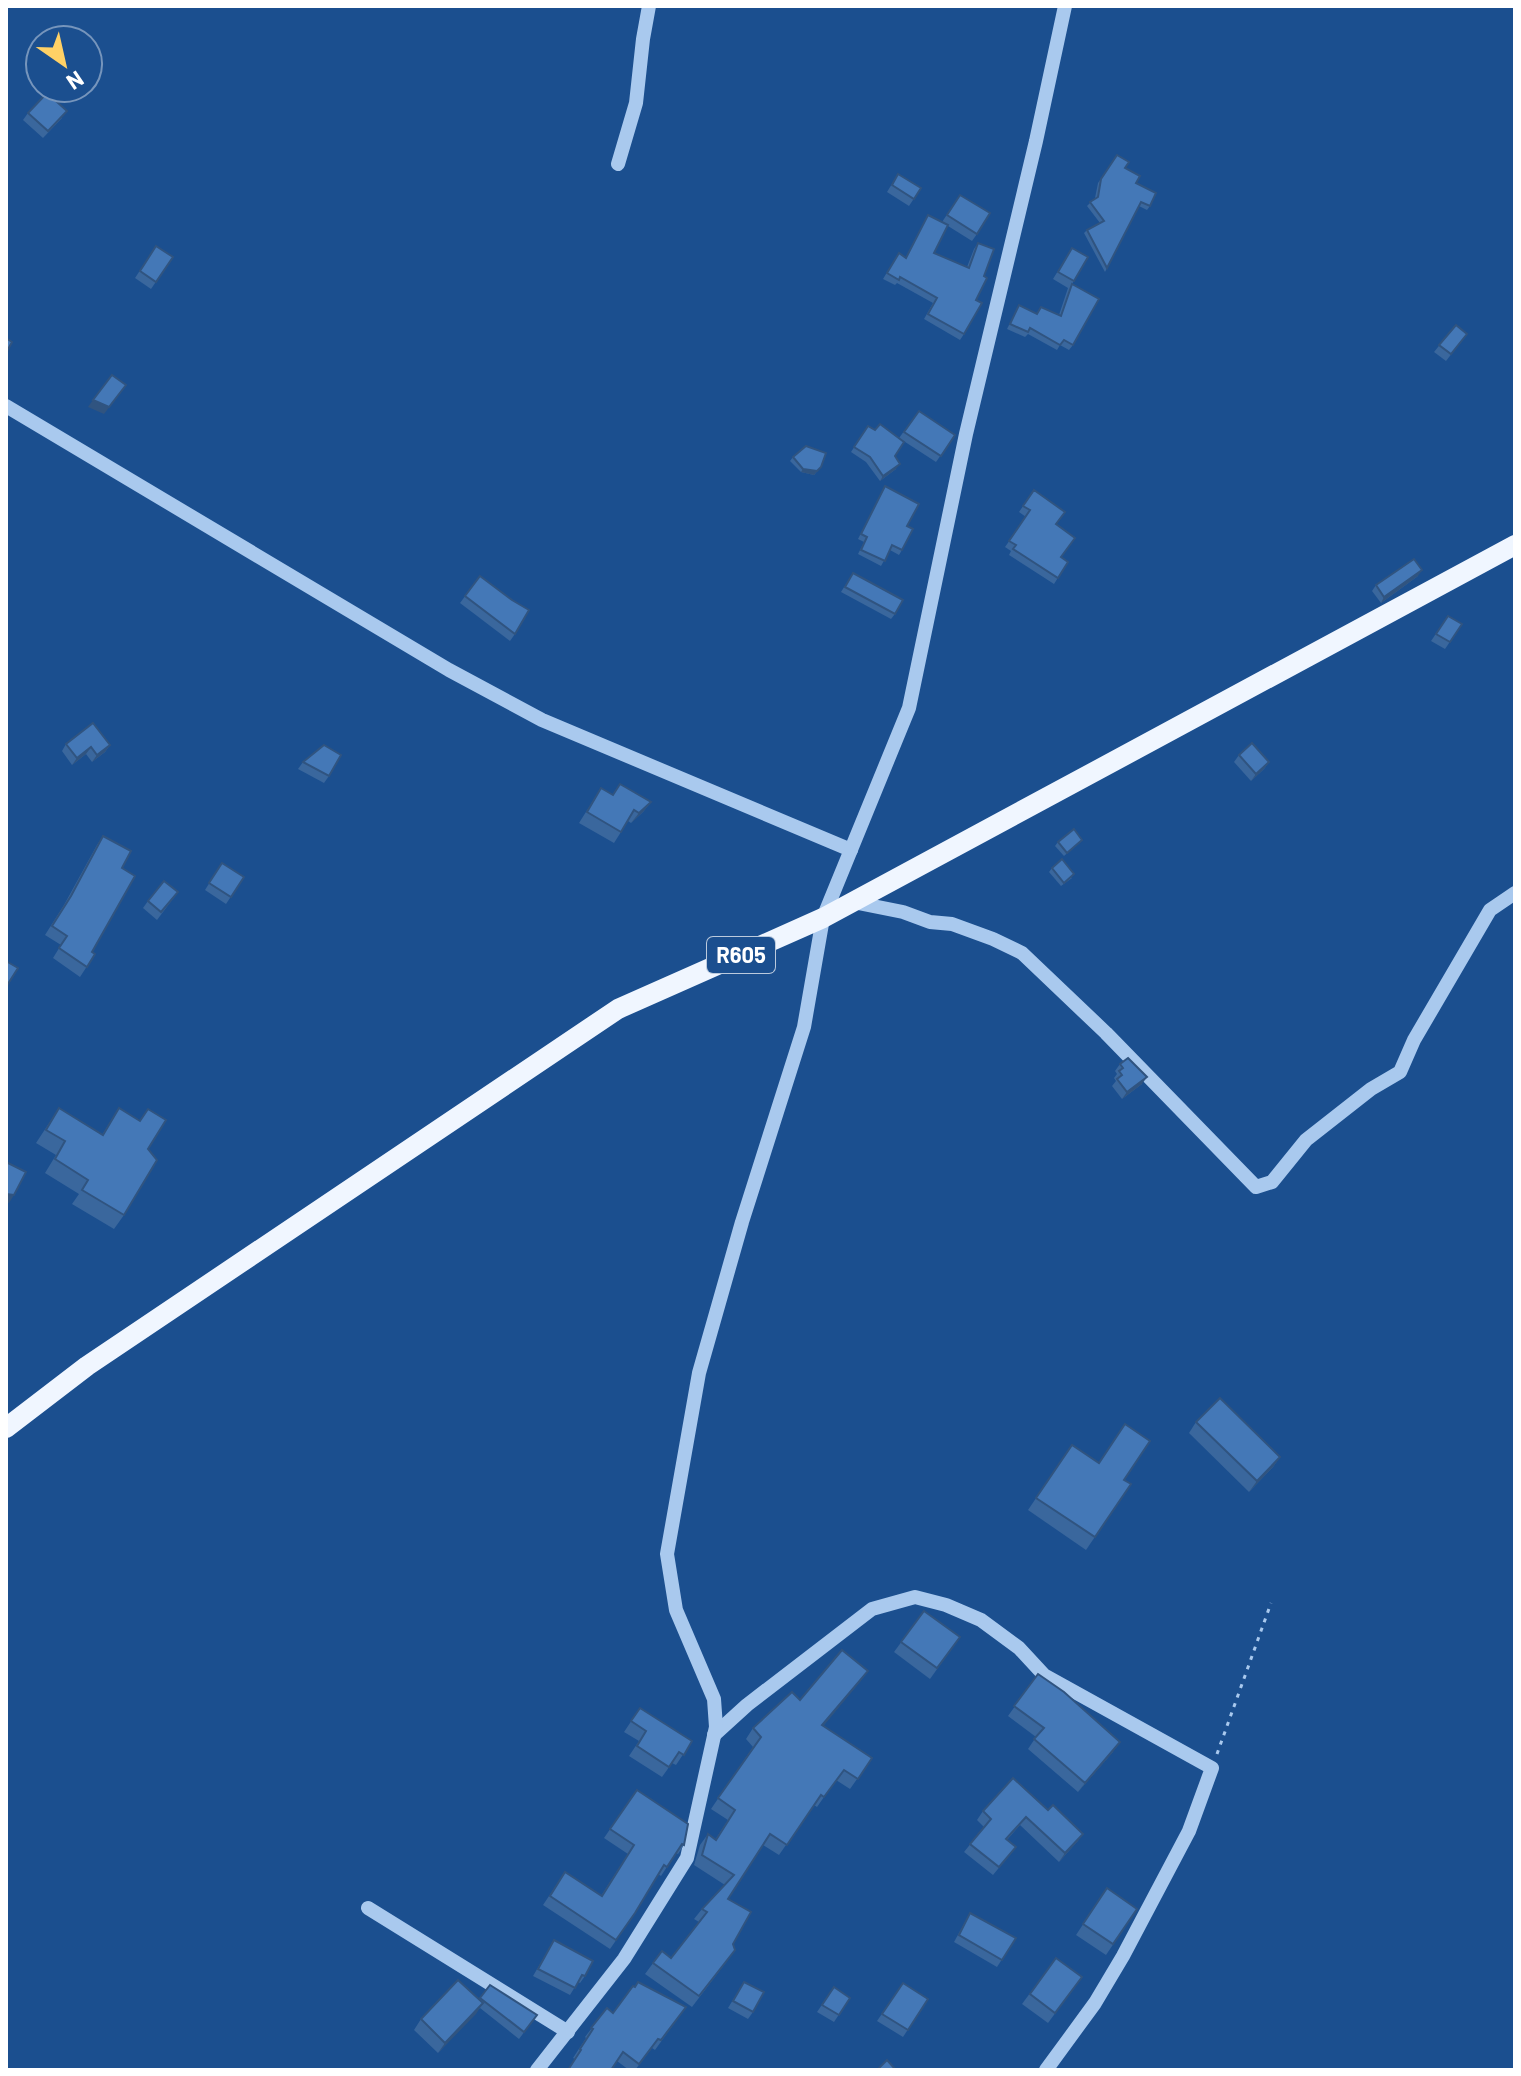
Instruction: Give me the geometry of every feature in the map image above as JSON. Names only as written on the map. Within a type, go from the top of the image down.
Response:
[{"type":"main road","name":"R605","points":[[6,1428],[87,1366],[618,1009],[823,918],[1515,545]]},
{"type":"street","points":[[618,164],[636,103],[649,6]]},
{"type":"street","points":[[537,2070],[624,1959],[687,1858],[716,1727],[714,1699],[676,1610],[667,1554],[699,1373],[742,1222],[804,1027],[823,918],[909,708],[966,434],[1065,6]]},
{"type":"street","points":[[6,406],[449,670],[542,720],[851,850]]},
{"type":"street","points":[[853,902],[903,912],[930,922],[952,924],[1022,953],[1106,1033],[1256,1187],[1272,1182],[1306,1140],[1371,1089],[1400,1072],[1414,1040],[1490,910],[1515,893]]},
{"type":"street","points":[[714,1735],[747,1705],[872,1609],[915,1597],[946,1605],[981,1620],[1019,1648],[1044,1675],[1212,1768],[1189,1831],[1123,1956],[1095,2003],[1046,2070]]},
{"type":"street","points":[[368,1908],[568,2032]]},
{"type":"path","points":[[1212,1768],[1271,1603]]},
{"type":"building","points":[[37,104],[59,104],[67,111],[48,131],[28,113]]},
{"type":"building","points":[[1117,155],[1129,162],[1125,168],[1140,176],[1136,183],[1156,193],[1150,206],[1141,202],[1107,268],[1087,230],[1104,221],[1090,202],[1098,197],[1101,179]]},
{"type":"building","points":[[898,174],[921,188],[914,199],[892,185]]},
{"type":"building","points":[[960,195],[990,213],[977,234],[947,215]]},
{"type":"building","points":[[928,215],[948,225],[934,253],[969,268],[978,243],[994,249],[984,276],[987,278],[976,300],[982,303],[964,334],[928,314],[937,298],[887,273],[899,253],[906,258]]},
{"type":"building","points":[[156,246],[173,257],[156,282],[140,271]]},
{"type":"building","points":[[1072,248],[1088,257],[1074,281],[1058,272]]},
{"type":"building","points":[[1072,284],[1099,299],[1073,345],[1064,340],[1060,345],[1030,328],[1028,332],[1010,324],[1019,305],[1037,314],[1041,307],[1061,316]]},
{"type":"building","points":[[1456,325],[1467,334],[1451,354],[1439,345]]},
{"type":"building","points":[[6,338],[12,342],[6,353]]},
{"type":"building","points":[[112,375],[126,385],[109,407],[93,400]]},
{"type":"building","points":[[919,411],[955,435],[941,456],[904,432]]},
{"type":"building","points":[[880,424],[904,442],[895,456],[900,464],[883,476],[870,457],[854,447],[868,426],[875,430]]},
{"type":"building","points":[[806,446],[826,453],[817,471],[803,469],[793,457]]},
{"type":"building","points":[[885,486],[919,504],[907,526],[913,529],[902,550],[892,545],[885,561],[861,550],[867,537],[861,534]]},
{"type":"building","points":[[1034,490],[1065,512],[1056,524],[1075,538],[1061,557],[1068,562],[1058,578],[1013,549],[1016,545],[1009,541],[1030,510],[1023,506]]},
{"type":"building","points":[[1414,559],[1422,570],[1384,597],[1376,585]]},
{"type":"building","points":[[853,573],[903,600],[895,614],[845,587]]},
{"type":"building","points":[[480,576],[529,610],[515,634],[465,596]]},
{"type":"building","points":[[1448,616],[1462,624],[1450,642],[1436,634]]},
{"type":"building","points":[[93,723],[110,745],[97,755],[91,747],[77,758],[66,744]]},
{"type":"building","points":[[1252,743],[1269,762],[1256,774],[1239,755]]},
{"type":"building","points":[[324,745],[341,755],[329,776],[303,762]]},
{"type":"building","points":[[620,784],[651,802],[639,813],[634,810],[621,832],[587,812],[601,788],[613,795]]},
{"type":"building","points":[[1074,829],[1082,840],[1067,853],[1058,842]]},
{"type":"building","points":[[103,836],[131,851],[122,868],[135,876],[92,952],[95,954],[87,967],[59,948],[67,936],[52,926]]},
{"type":"building","points":[[1062,859],[1074,874],[1064,883],[1052,868]]},
{"type":"building","points":[[222,863],[244,877],[231,897],[209,883]]},
{"type":"building","points":[[164,881],[178,892],[161,912],[148,901]]},
{"type":"building","points":[[6,961],[18,968],[6,987]]},
{"type":"building","points":[[1128,1058],[1147,1077],[1127,1092],[1117,1079],[1122,1075],[1120,1064]]},
{"type":"building","points":[[59,1108],[103,1135],[119,1108],[140,1121],[148,1109],[166,1120],[148,1149],[157,1160],[124,1215],[82,1190],[88,1180],[55,1159],[65,1141],[46,1130]]},
{"type":"building","points":[[6,1162],[26,1172],[14,1195],[6,1194]]},
{"type":"building","points":[[1220,1398],[1280,1457],[1257,1481],[1196,1422]]},
{"type":"building","points":[[1125,1424],[1150,1441],[1124,1480],[1131,1484],[1095,1537],[1036,1498],[1072,1445],[1099,1463]]},
{"type":"building","points":[[924,1611],[960,1637],[937,1668],[901,1642]]},
{"type":"building","points":[[842,1650],[868,1671],[822,1725],[872,1758],[858,1779],[844,1770],[824,1797],[821,1795],[787,1845],[770,1834],[728,1899],[751,1912],[733,1944],[735,1950],[699,1996],[653,1963],[662,1951],[671,1958],[707,1912],[702,1909],[734,1875],[702,1855],[708,1834],[716,1840],[735,1810],[718,1798],[761,1737],[753,1728],[792,1692],[800,1700]]},
{"type":"building","points":[[1038,1674],[1064,1692],[1120,1742],[1085,1783],[1034,1739],[1044,1728],[1014,1706]]},
{"type":"building","points":[[640,1708],[692,1741],[684,1755],[679,1752],[669,1767],[637,1746],[646,1731],[631,1721]]},
{"type":"building","points":[[1013,1778],[1048,1810],[1053,1805],[1083,1834],[1065,1853],[1026,1817],[1006,1839],[1016,1847],[999,1867],[970,1844],[991,1819],[983,1811]]},
{"type":"building","points":[[637,1790],[688,1824],[684,1845],[667,1867],[664,1865],[616,1940],[550,1896],[565,1872],[602,1896],[634,1845],[610,1829]]},
{"type":"building","points":[[1107,1888],[1137,1909],[1113,1944],[1083,1924]]},
{"type":"building","points":[[970,1913],[1016,1938],[1002,1960],[959,1935]]},
{"type":"building","points":[[554,1940],[593,1961],[575,1988],[538,1969]]},
{"type":"building","points":[[1056,1958],[1082,1977],[1055,2013],[1030,1994]]},
{"type":"building","points":[[458,1980],[483,2003],[445,2043],[421,2019]]},
{"type":"building","points":[[638,1982],[686,2007],[639,2064],[623,2052],[611,2070],[568,2070],[591,2028],[607,2008],[613,2013]]},
{"type":"building","points":[[744,1982],[764,1992],[753,2012],[733,2001]]},
{"type":"building","points":[[903,1983],[928,1999],[908,2030],[882,2014]]},
{"type":"building","points":[[490,1985],[537,2015],[524,2032],[480,1998]]},
{"type":"building","points":[[834,1987],[850,1998],[839,2015],[822,2005]]},
{"type":"building","points":[[887,2060],[896,2070],[877,2070]]}]
